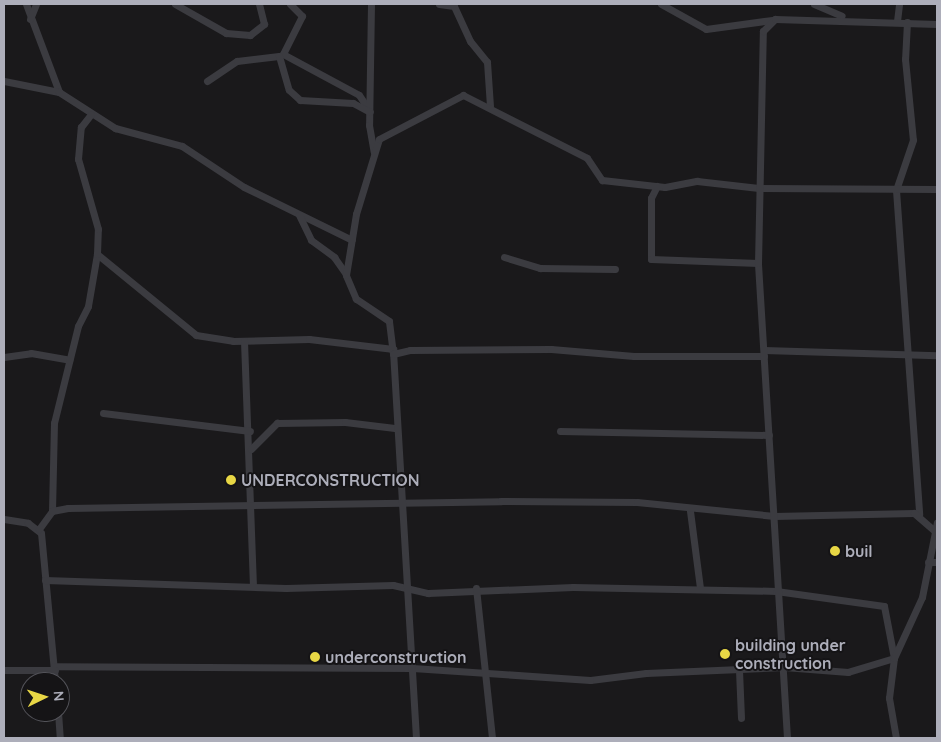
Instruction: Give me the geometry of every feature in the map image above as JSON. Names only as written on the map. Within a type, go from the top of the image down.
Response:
[{"type":"street","points":[[26,4],[30,19],[59,92]]},
{"type":"street","points":[[30,19],[36,4]]},
{"type":"street","points":[[175,4],[226,33],[250,35],[264,24],[259,4]]},
{"type":"street","points":[[290,4],[302,16],[283,54],[359,95],[370,112]]},
{"type":"street","points":[[371,4],[370,112],[374,155]]},
{"type":"street","points":[[439,4],[453,5],[486,62],[490,106]]},
{"type":"street","points":[[660,4],[706,29],[775,19],[847,18],[937,24]]},
{"type":"street","points":[[814,4],[847,18]]},
{"type":"street","points":[[897,21],[899,4]]},
{"type":"street","points":[[775,19],[763,31],[758,263],[774,516],[776,592],[784,668],[787,738]]},
{"type":"street","points":[[906,22],[905,60],[913,140],[896,190],[919,514]]},
{"type":"street","points":[[207,80],[237,61],[279,56],[289,90],[300,100],[353,103],[370,112]]},
{"type":"street","points":[[4,81],[59,92],[91,114],[124,132],[186,147],[244,187],[352,240]]},
{"type":"street","points":[[346,273],[352,240],[374,155],[382,137],[458,97],[466,95],[587,158],[601,179],[657,186],[697,181],[759,188],[937,190]]},
{"type":"street","points":[[55,672],[39,529],[52,511],[54,423],[69,360],[88,306],[97,254],[98,229],[78,159],[80,127],[91,114]]},
{"type":"street","points":[[657,186],[649,221],[651,259],[758,263]]},
{"type":"street","points":[[299,215],[310,240],[334,257],[346,273],[356,299],[389,320],[393,351],[395,428],[404,504],[416,738]]},
{"type":"street","points":[[97,254],[196,335],[244,341],[310,339],[393,351],[551,349],[634,356],[764,353],[937,355]]},
{"type":"street","points":[[504,257],[540,268],[615,269]]},
{"type":"street","points":[[244,341],[253,502],[253,586]]},
{"type":"street","points":[[4,357],[31,353],[69,360]]},
{"type":"street","points":[[103,413],[167,423],[250,431]]},
{"type":"street","points":[[251,450],[277,424],[337,421],[395,428]]},
{"type":"street","points":[[560,431],[769,435]]},
{"type":"street","points":[[52,511],[253,502],[404,504],[637,502],[690,511],[774,516],[919,514],[936,525],[922,597],[894,658],[889,698],[896,738]]},
{"type":"street","points":[[690,511],[700,588]]},
{"type":"street","points":[[4,519],[39,529]]},
{"type":"street","points":[[928,562],[937,562]]},
{"type":"street","points":[[45,580],[408,588],[428,593],[476,588],[700,588],[776,592],[884,606],[894,658]]},
{"type":"street","points":[[476,588],[492,738]]},
{"type":"street","points":[[4,670],[166,664],[223,670],[412,668],[590,680],[784,668],[848,672],[894,658]]},
{"type":"street","points":[[739,670],[741,718]]},
{"type":"street","points":[[59,722],[60,738]]},
{"type":"place","name":"UNDERCONSTRUCTION","points":[[231,480]]},
{"type":"place","name":"buil","points":[[835,551]]},
{"type":"place","name":"building under construction","points":[[725,654]]},
{"type":"place","name":"underconstruction","points":[[315,657]]}]
